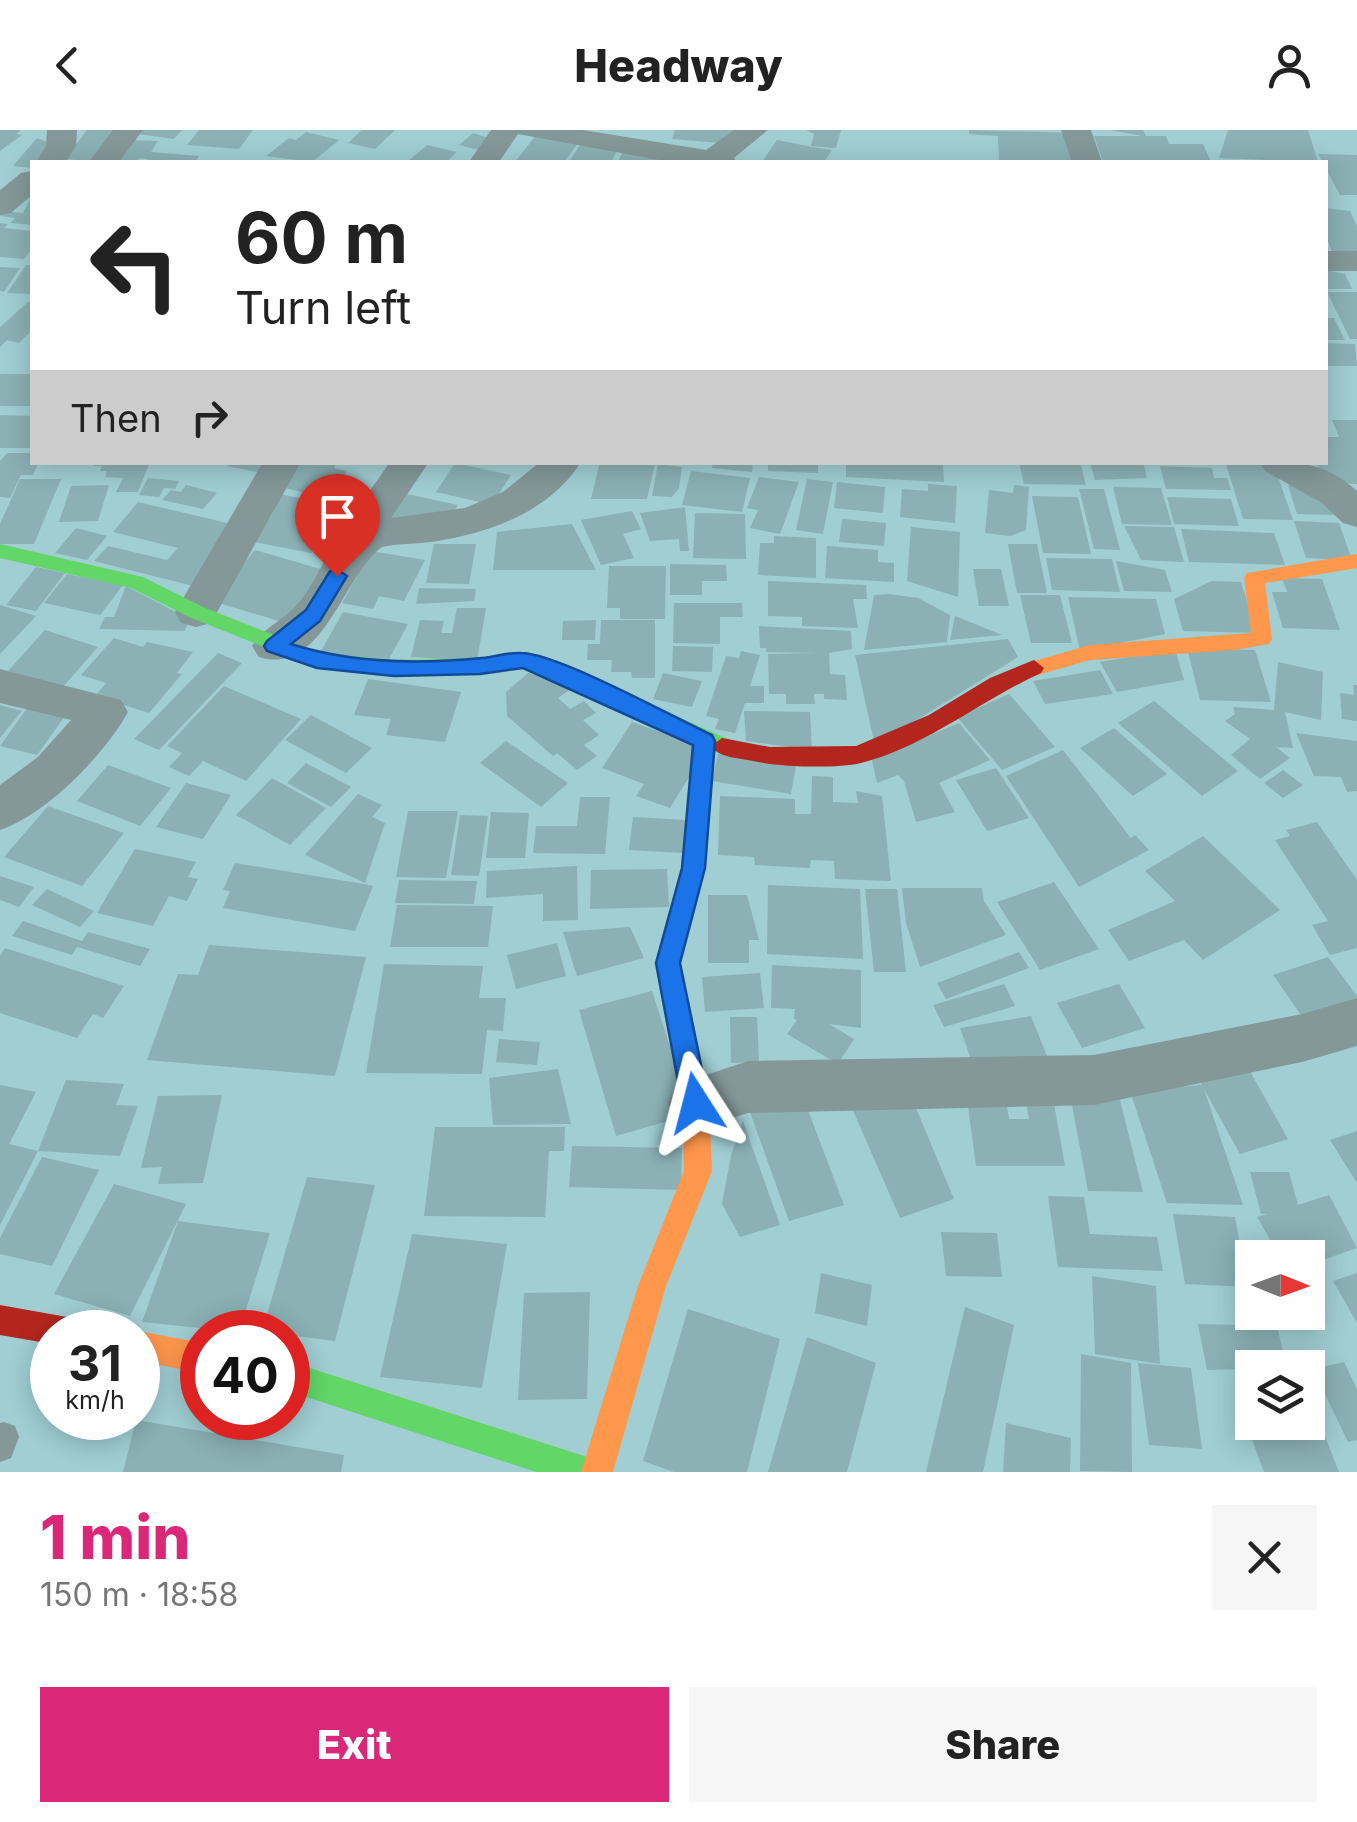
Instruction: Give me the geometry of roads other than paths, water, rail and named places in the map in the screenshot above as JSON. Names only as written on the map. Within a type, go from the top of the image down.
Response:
[{"type":"street","points":[[53,160],[62,146],[62,130]]},
{"type":"street","points":[[106,160],[128,130]]},
{"type":"street","points":[[485,160],[506,130]]},
{"type":"street","points":[[530,130],[702,160]]},
{"type":"street","points":[[709,160],[753,130]]},
{"type":"street","points":[[1076,130],[1087,160]]},
{"type":"street","points":[[0,206],[30,182]]},
{"type":"street","points":[[1328,261],[1357,261]]},
{"type":"street","points":[[196,612],[280,465]]},
{"type":"street","points":[[370,535],[370,519],[408,465]]},
{"type":"street","points":[[274,646],[313,616],[356,548],[370,535],[452,527],[480,518],[528,493],[552,476],[560,465]]},
{"type":"street","points":[[1284,465],[1336,494],[1357,514]]},
{"type":"street","points":[[0,551],[106,572],[136,582],[274,646],[317,660],[394,668],[480,666],[523,660],[546,666],[704,741],[733,751],[770,756],[858,755],[937,721],[997,684],[1044,664],[1171,642],[1229,644],[1262,639],[1254,578],[1357,561]]},
{"type":"street","points":[[0,686],[105,712],[54,770],[0,811]]},
{"type":"street","points":[[597,1472],[652,1286],[698,1170],[696,1103],[668,963],[694,868],[704,741]]},
{"type":"street","points":[[696,1103],[748,1087],[1094,1080],[1302,1038],[1357,1022]]},
{"type":"street","points":[[0,1320],[30,1325]]},
{"type":"street","points":[[310,1383],[584,1472]]}]
